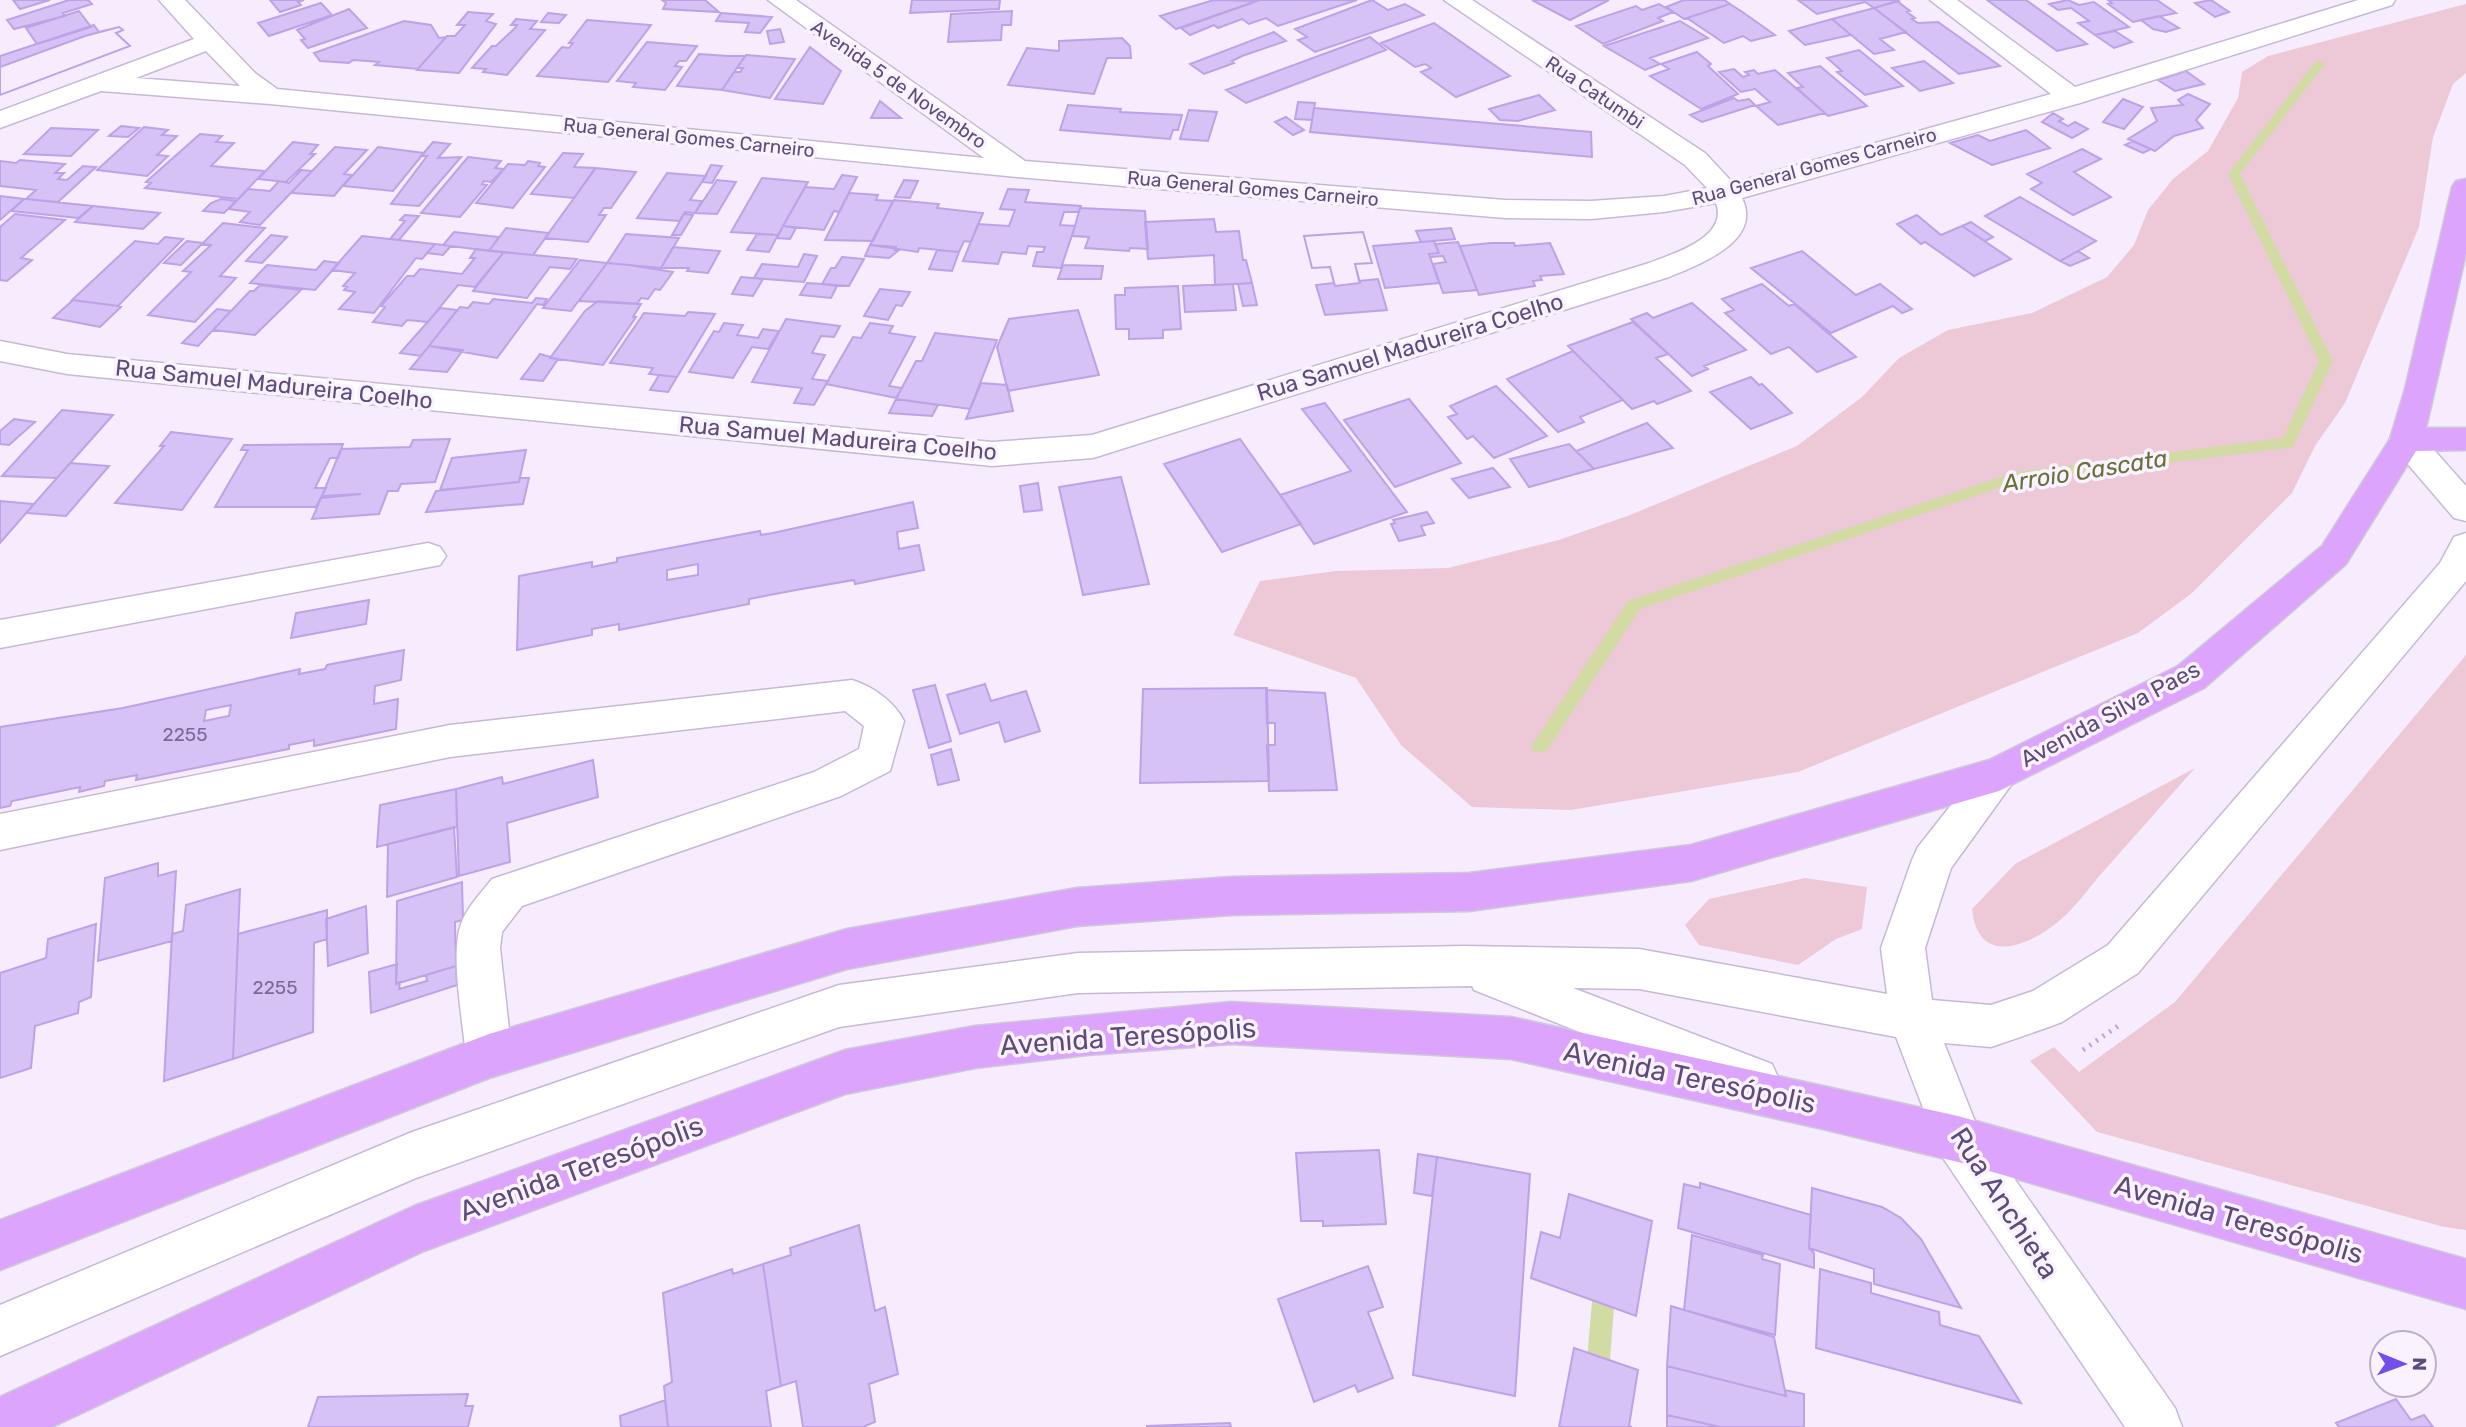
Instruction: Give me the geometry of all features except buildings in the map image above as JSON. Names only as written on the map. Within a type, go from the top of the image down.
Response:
[{"type":"main road","name":"Avenida Silva Paes","points":[[1999,774],[2191,677],[2333,555],[2406,440],[2421,389],[2466,187]]},
{"type":"main road","points":[[2406,440],[2466,439]]},
{"type":"main road","points":[[0,1245],[489,1056],[847,949],[1077,907],[1231,896],[1469,892],[1691,863],[1999,774]]},
{"type":"main road","name":"Avenida Teresópolis","points":[[0,1424],[414,1230],[845,1072],[975,1047],[1087,1034],[1231,1023],[1511,1038],[1823,1106],[1958,1139],[2466,1284]]},
{"type":"street","points":[[171,0],[208,42],[246,78],[270,96]]},
{"type":"street","name":"Avenida 5 de Novembro","points":[[780,0],[1017,169]]},
{"type":"street","name":"Rua Catumbi","points":[[1457,0],[1695,159],[1727,193]]},
{"type":"street","points":[[1942,0],[2071,97]]},
{"type":"street","points":[[2294,0],[2321,19]]},
{"type":"street","name":"Rua General Gomes Carneiro","points":[[99,83],[270,96],[1017,169],[1505,209],[1591,210],[1664,204],[1727,193],[2071,97],[2383,0]]},
{"type":"street","points":[[0,120],[208,42]]},
{"type":"street","name":"Rua Samuel Madureira Coelho","points":[[0,351],[67,364],[992,454],[1093,446],[1659,270],[1705,250],[1727,234],[1734,214],[1727,193]]},
{"type":"street","points":[[2406,440],[2466,509]]},
{"type":"street","points":[[0,1331],[412,1156],[839,1006],[1078,972],[1464,966],[1639,969],[1912,1019],[1991,1026],[2046,1007],[2123,959],[2454,571],[2466,546]]},
{"type":"street","points":[[0,634],[428,556]]},
{"type":"street","points":[[0,832],[450,741],[852,695],[885,721],[876,759],[827,784],[507,892],[481,926],[478,948],[489,1056]]},
{"type":"street","name":"Rua Anchieta","points":[[1999,774],[1933,860],[1903,948],[1912,1019],[1958,1139],[2156,1427]]},
{"type":"street","points":[[1464,966],[1823,1106]]},
{"type":"shaded area","points":[[2466,4],[2466,73],[2453,84],[2433,137],[2419,227],[2345,403],[2315,446],[2292,493],[2192,593],[2138,633],[1798,772],[1571,810],[1472,807],[1401,745],[1356,678],[1233,635],[1260,581],[1336,571],[1448,568],[1559,540],[1630,515],[1797,446],[1862,397],[1899,358],[1948,330],[2032,313],[2107,277],[2134,245],[2148,210],[2173,179],[2208,151],[2238,98],[2242,72],[2268,56]]},
{"type":"shaded area","points":[[2466,655],[2466,1230],[2444,1227],[2097,1132],[2030,1061],[2054,1047],[2079,1072],[2175,1002]]},
{"type":"shaded area","points":[[2195,768],[2059,921],[2019,944],[1994,945],[1984,939],[1976,927],[1972,909],[2015,864]]},
{"type":"shaded area","points":[[1805,878],[1867,887],[1862,929],[1836,939],[1798,965],[1699,945],[1685,925],[1709,899]]},
{"type":"waterway","name":"Arroio Cascata","points":[[1540,747],[1634,605],[2016,477],[2288,443],[2326,361],[2234,174],[2319,64]]},
{"type":"waterway","name":"Arroio Cascata","points":[[1593,1427],[1605,1280]]}]
